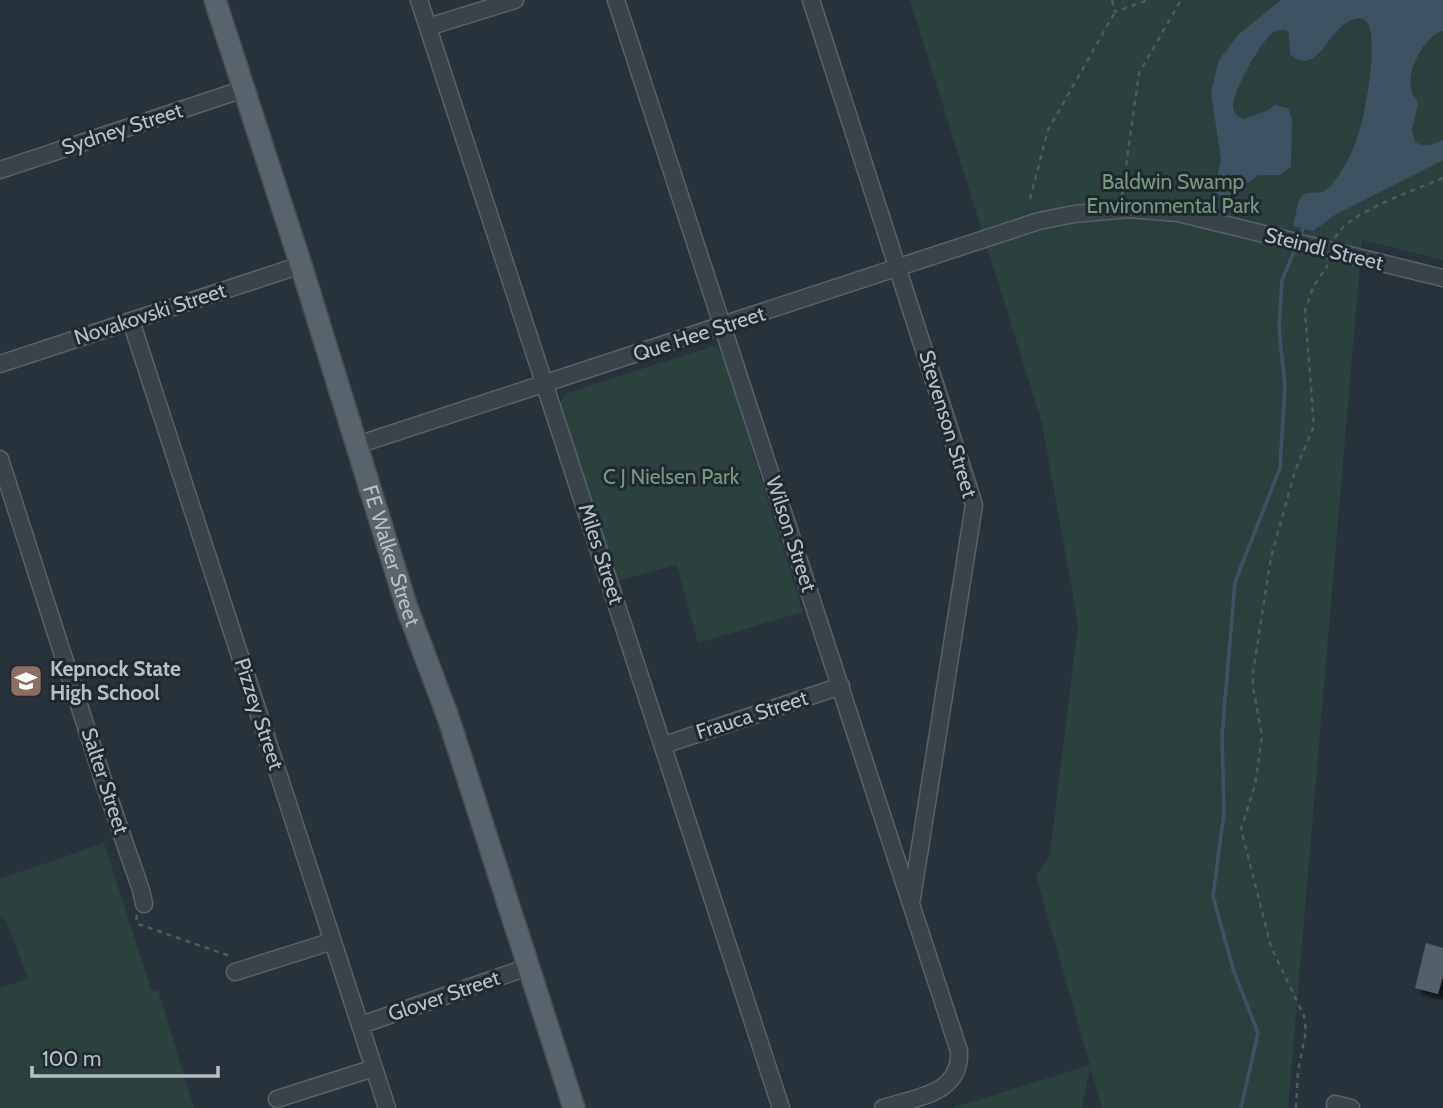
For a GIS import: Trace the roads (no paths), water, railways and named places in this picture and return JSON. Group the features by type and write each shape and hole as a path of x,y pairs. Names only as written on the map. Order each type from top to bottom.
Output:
{"main road":[{"name":"FE Walker Street","path":"215,0 301,265 407,608 448,717 574,1108"}],"street":[{"name":"Miles Street","path":"419,0 781,1108"},
{"path":"428,27 515,0"},
{"name":"Wilson Street","path":"616,0 960,1051 954,1079 942,1089 883,1108"},
{"name":"Stevenson Street","path":"811,0 974,505 911,902"},
{"name":"Sydney Street","path":"0,170 244,89"},
{"name":"Steindl Street","path":"1039,221 1074,214 1129,209 1178,214 1443,278"},
{"name":"Que Hee Street","path":"357,445 1039,221"},
{"name":"Novakovski Street","path":"0,364 301,265"},
{"name":"Pizzey Street","path":"131,321 387,1108"},
{"name":"Salter Street","path":"0,459 144,904"},
{"name":"Frauca Street","path":"664,745 841,686"},
{"path":"235,972 333,941"},
{"name":"Glover Street","path":"361,1025 528,967"},
{"path":"277,1099 374,1068"},
{"path":"1335,1104 1351,1108"}],"water":[{"path":"1281,0 1443,0 1443,31 1429,40 1417,56 1411,85 1412,94 1418,103 1412,130 1415,142 1429,145 1443,140 1443,160 1335,215 1313,231 1293,226 1298,202 1304,194 1323,192 1333,184 1352,151 1362,119 1368,91 1372,45 1368,24 1363,19 1357,18 1345,23 1316,56 1308,60 1300,60 1290,54 1289,33 1286,30 1275,31 1269,36 1242,79 1233,108 1237,115 1244,119 1275,105 1288,108 1292,119 1291,167 1279,175 1258,175 1230,197 1217,195 1214,190 1221,159 1211,93 1219,60 1238,35"}],"waterway":[{"path":"1300,237 1303,229"},
{"path":"1241,1108 1258,1033 1233,969 1213,896 1224,812 1222,736 1235,582 1280,468 1285,386 1279,328 1282,280 1296,247"}],"place":[{"name":"Kepnock State High School","path":"26,681"}],"park label":[{"name":"Baldwin Swamp Environmental Park","path":"1173,194"},
{"name":"C J Nielsen Park","path":"671,477"}]}
